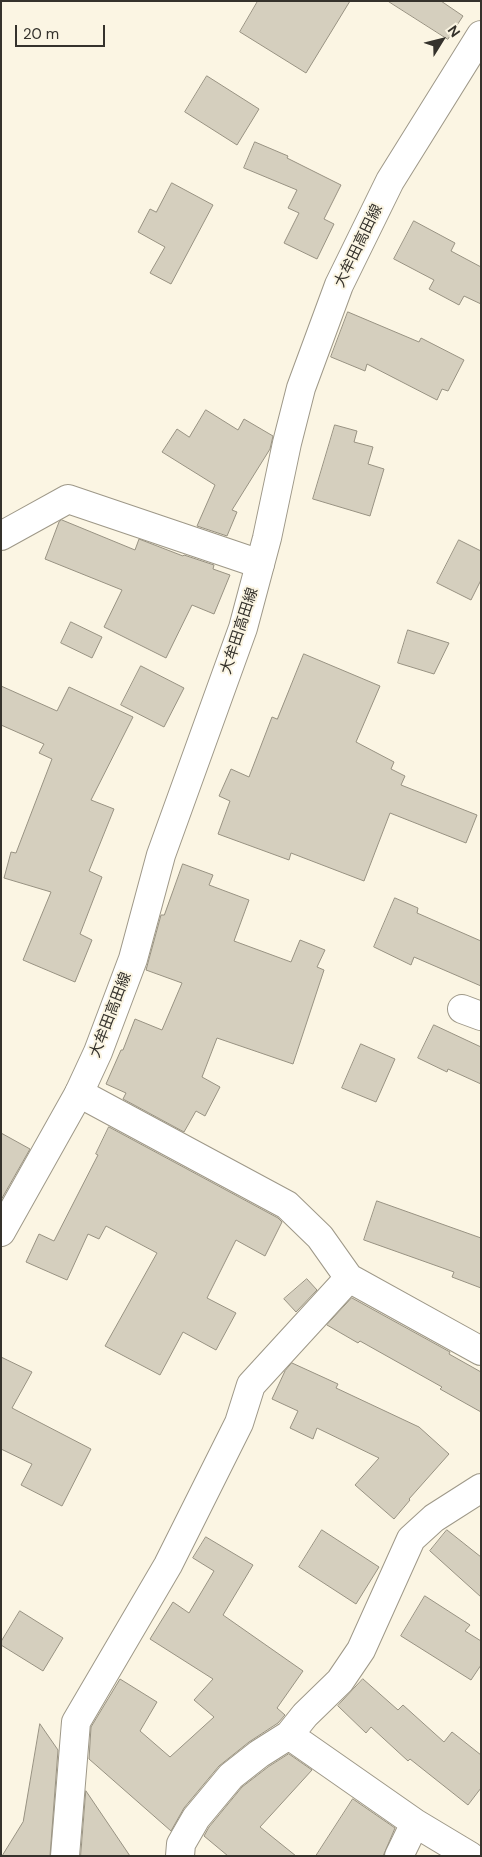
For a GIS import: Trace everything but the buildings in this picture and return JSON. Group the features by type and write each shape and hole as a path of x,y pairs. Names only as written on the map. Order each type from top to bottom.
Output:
{"street":[{"name":"大牟田高田線","path":"1,1232 79,1093 98,1052 133,960 161,855 243,628 301,388 339,285 390,181 481,35"},
{"path":"1,536 68,499 260,564"},
{"path":"79,1093 288,1205 320,1237 349,1278 481,1351"},
{"path":"64,1856 76,1722 168,1565 239,1423 251,1385 349,1278"},
{"path":"180,1856 181,1844 196,1818 231,1776 259,1754 289,1736 305,1714 340,1681 361,1650 411,1539 434,1518 481,1488"},
{"path":"289,1736 414,1823 470,1856"},
{"path":"399,1856 414,1823"}]}
